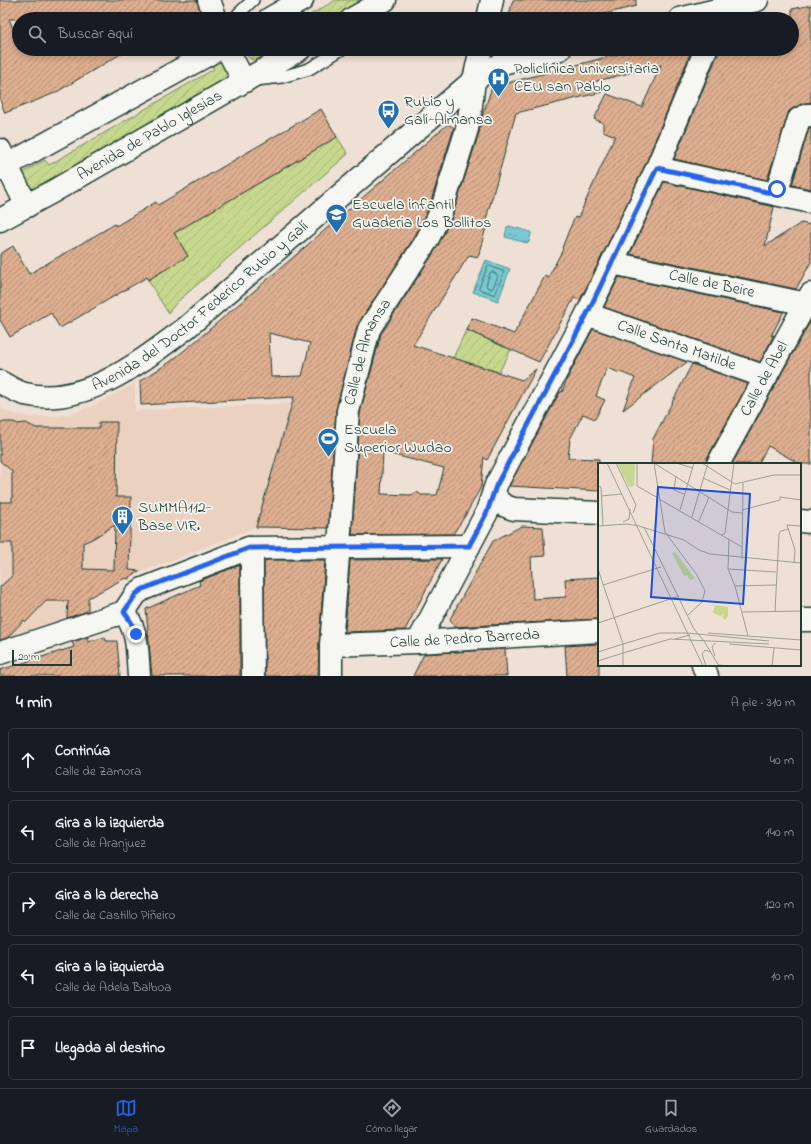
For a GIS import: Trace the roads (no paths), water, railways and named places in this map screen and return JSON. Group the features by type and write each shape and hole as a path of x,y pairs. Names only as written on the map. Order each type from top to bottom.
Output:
{"street":[{"path":"209,0 213,12"},
{"path":"281,12 302,0"},
{"path":"364,12 385,0"},
{"path":"489,12 492,0"},
{"path":"711,12 757,0"},
{"path":"27,206 2,162 205,56"},
{"path":"231,56 244,81"},
{"name":"Avenida de Pablo Iglesias","path":"0,220 52,192 288,56"},
{"name":"Calle de Almansa","path":"331,676 348,411 369,329 426,242 441,212 467,129 474,80 479,56"},
{"name":"Avenida del Doctor Federico Rubio y Galí","path":"0,382 24,394 41,396 72,394 103,382 139,361 186,328 474,80 489,70 506,62 531,56"},
{"path":"418,642 487,512 494,491 587,314 612,263 657,168 703,56"},
{"path":"776,194 799,119 807,115 811,115"},
{"path":"657,168 811,202"},
{"name":"Calle de Beire","path":"612,263 809,301"},
{"name":"Calle de Abel","path":"719,463 809,301"},
{"name":"Calle Santa Matilde","path":"587,314 766,377"},
{"path":"494,491 497,500 504,506 514,509 598,513"},
{"path":"801,521 811,522"},
{"path":"0,652 124,612 136,594 143,589 249,548 469,546"},
{"path":"249,548 252,556 253,676"},
{"path":"124,612 131,622 136,634 139,676"},
{"name":"Calle de Pedro Barreda","path":"332,645 418,642 598,631"},
{"path":"704,666 707,676"}],"lane":[{"path":"240,12 253,0"},
{"path":"244,81 282,77 309,69 330,56"}],"water":[{"path":"509,226 531,232 529,242 527,243 505,237 507,227"},
{"path":"486,260 510,269 498,301 473,292"}],"place":[{"name":"Policlínica universitaria CEU san Pablo","path":"499,98"},
{"name":"Rubio y Galí-Almansa","path":"388,130"},
{"name":"Escuela infantil Guaderia Los Bollitos","path":"337,234"},
{"name":"Escuela Superior Wudao","path":"329,458"},
{"name":"SUMMA112- Base VIR.","path":"122,536"}]}
